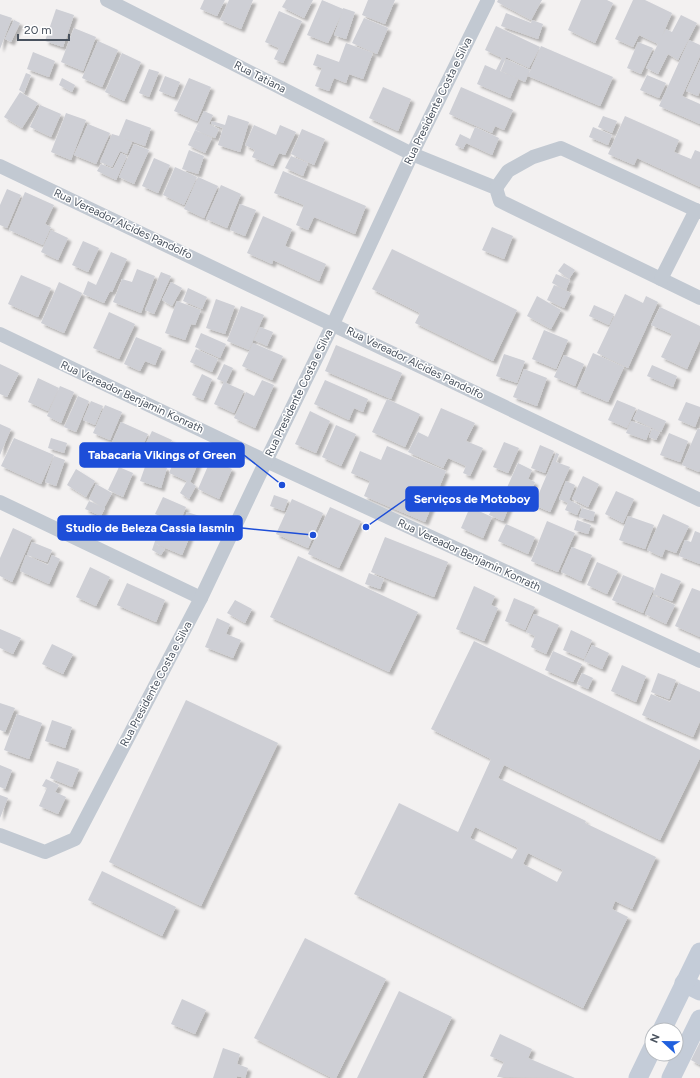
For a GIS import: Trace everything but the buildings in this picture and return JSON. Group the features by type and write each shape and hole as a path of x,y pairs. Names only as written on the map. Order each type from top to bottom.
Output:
{"main road":[{"path":"666,1022 675,1002 692,987 700,952"},
{"path":"675,1002 700,1014"},
{"path":"671,1078 700,1019"},
{"path":"638,1078 646,1062"}],"street":[{"name":"Rua Tatiana","path":"107,0 412,154 496,188"},
{"name":"Rua Presidente Costa e Silva","path":"0,835 45,852 75,839 201,598 266,460 333,324 412,154 488,0"},
{"path":"661,279 698,211 561,148 533,157 508,171 496,188 500,201 700,298"},
{"name":"Rua Vereador Alcides Pandolfo","path":"0,166 700,500"},
{"name":"Rua Vereador Benjamin Konrath","path":"0,334 266,460 700,661"},
{"path":"0,502 201,598"}],"place":[{"name":"Tabacaria Vikings of Green","path":"282,485"},
{"name":"Serviços de Motoboy","path":"366,527"},
{"name":"Studio de Beleza Cassia Iasmin","path":"313,535"}]}
